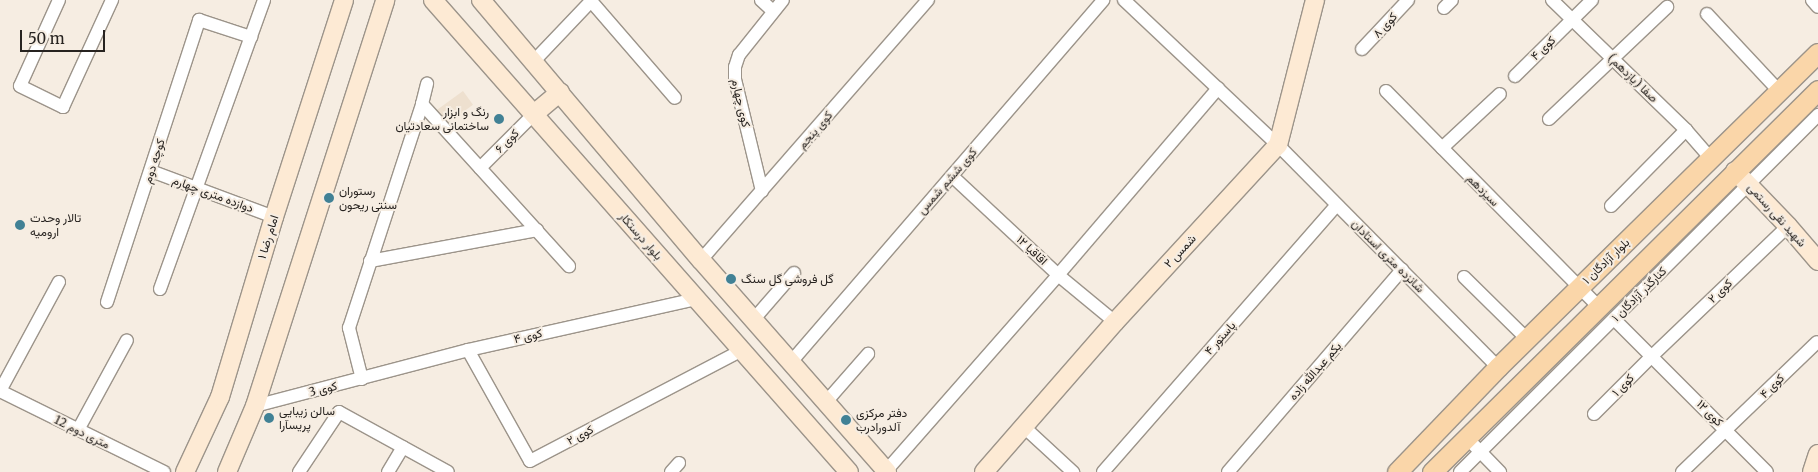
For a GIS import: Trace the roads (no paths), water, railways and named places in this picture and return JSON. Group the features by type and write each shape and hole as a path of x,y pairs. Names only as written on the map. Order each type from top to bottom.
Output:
{"main road":[{"name":"امام رضا ۱","path":"185,472 220,397 274,217 344,0"},
{"path":"227,472 255,406 385,0"},
{"name":"بلوار درستکار","path":"433,0 849,472"},
{"path":"481,0 701,260 887,471"},
{"name":"شمس ۲","path":"984,472 1114,322 1278,145 1315,0"},
{"name":"بلوار آزادگان ۱","path":"1397,472 1498,367 1818,53"},
{"path":"1432,472 1466,437 1607,314 1742,177 1818,90"},
{"path":"534,114 560,92"},
{"name":"شهید نقی رستمی","path":"1742,177 1818,261"},
{"path":"1812,472 1818,454"}],"street":[{"path":"59,0 20,86 63,107 112,0"},
{"path":"160,289 264,0"},
{"path":"761,0 774,10"},
{"name":"کوی چهارم","path":"762,191 735,79 735,67 738,55 783,0"},
{"name":"کوی پنجم","path":"701,260 928,0"},
{"name":"کوی ششم شمس","path":"791,362 1104,0"},
{"name":"شانزده متری استادان","path":"1124,0 1278,145 1498,367"},
{"name":"کوی ۸","path":"1362,49 1408,0"},
{"name":"صفا (یازدهم)","path":"1552,0 1686,130 1711,159"},
{"name":"کوی ۴","path":"1514,76 1592,0"},
{"path":"1812,0 1818,7"},
{"path":"534,61 592,1 675,98"},
{"path":"1550,119 1667,7"},
{"path":"1707,14 1779,91"},
{"name":"کوچه دوم","path":"107,302 199,20 251,37"},
{"path":"362,380 349,328 422,104 426,84"},
{"path":"887,471 1218,88"},
{"name":"سیزدهم","path":"1386,92 1607,314"},
{"path":"1442,148 1500,94"},
{"path":"422,104 569,266"},
{"name":"کوی ۶","path":"480,168 534,114"},
{"path":"1742,177 1818,115"},
{"path":"1611,206 1686,130"},
{"name":"دوازده متری چهارم","path":"151,171 274,217"},
{"name":"اقاقیا ۱۲","path":"952,176 1058,275 1114,322"},
{"name":"پاستور ۴","path":"1103,472 1337,205"},
{"name":"کوی ۲","path":"1652,356 1788,226"},
{"path":"370,261 537,230"},
{"name":"یکم عبدالله زاده","path":"1228,472 1402,270"},
{"path":"754,319 794,273"},
{"path":"1464,277 1527,339"},
{"path":"0,391 59,282"},
{"name":"کوی ۴","path":"362,380 468,350 696,299"},
{"name":"کوی ۱۲","path":"1607,314 1728,430 1767,472"},
{"name":"کنارگذر آزادگان ۱","path":"1460,472 1607,314"},
{"path":"78,430 127,340"},
{"name":"کوی ۴","path":"1682,472 1728,430 1817,342"},
{"name":"کوی ۲","path":"468,350 530,461 742,350"},
{"path":"826,402 868,354"},
{"name":"کوی ۱","path":"1594,414 1652,356"},
{"name":"کوی 3","path":"255,406 362,380"},
{"name":"12 متری دوم","path":"0,391 164,472"},
{"path":"299,472 339,412 448,472"},
{"path":"1024,427 1073,472"},
{"path":"1466,437 1500,472"},
{"path":"388,472 403,447"}],"place":[{"name":"رنگ و ابزار ساختمانی سعادتیان","path":"499,119"},
{"name":"رستوران سنتی ریحون","path":"329,198"},
{"name":"تالار وحدت ارومیه","path":"20,225"},
{"name":"گل فروشی گل سنگ","path":"731,279"},
{"name":"سالن زیبایی پریسآرا","path":"269,418"},
{"name":"دفتر مرکزی آلدورادرب","path":"846,420"}]}
